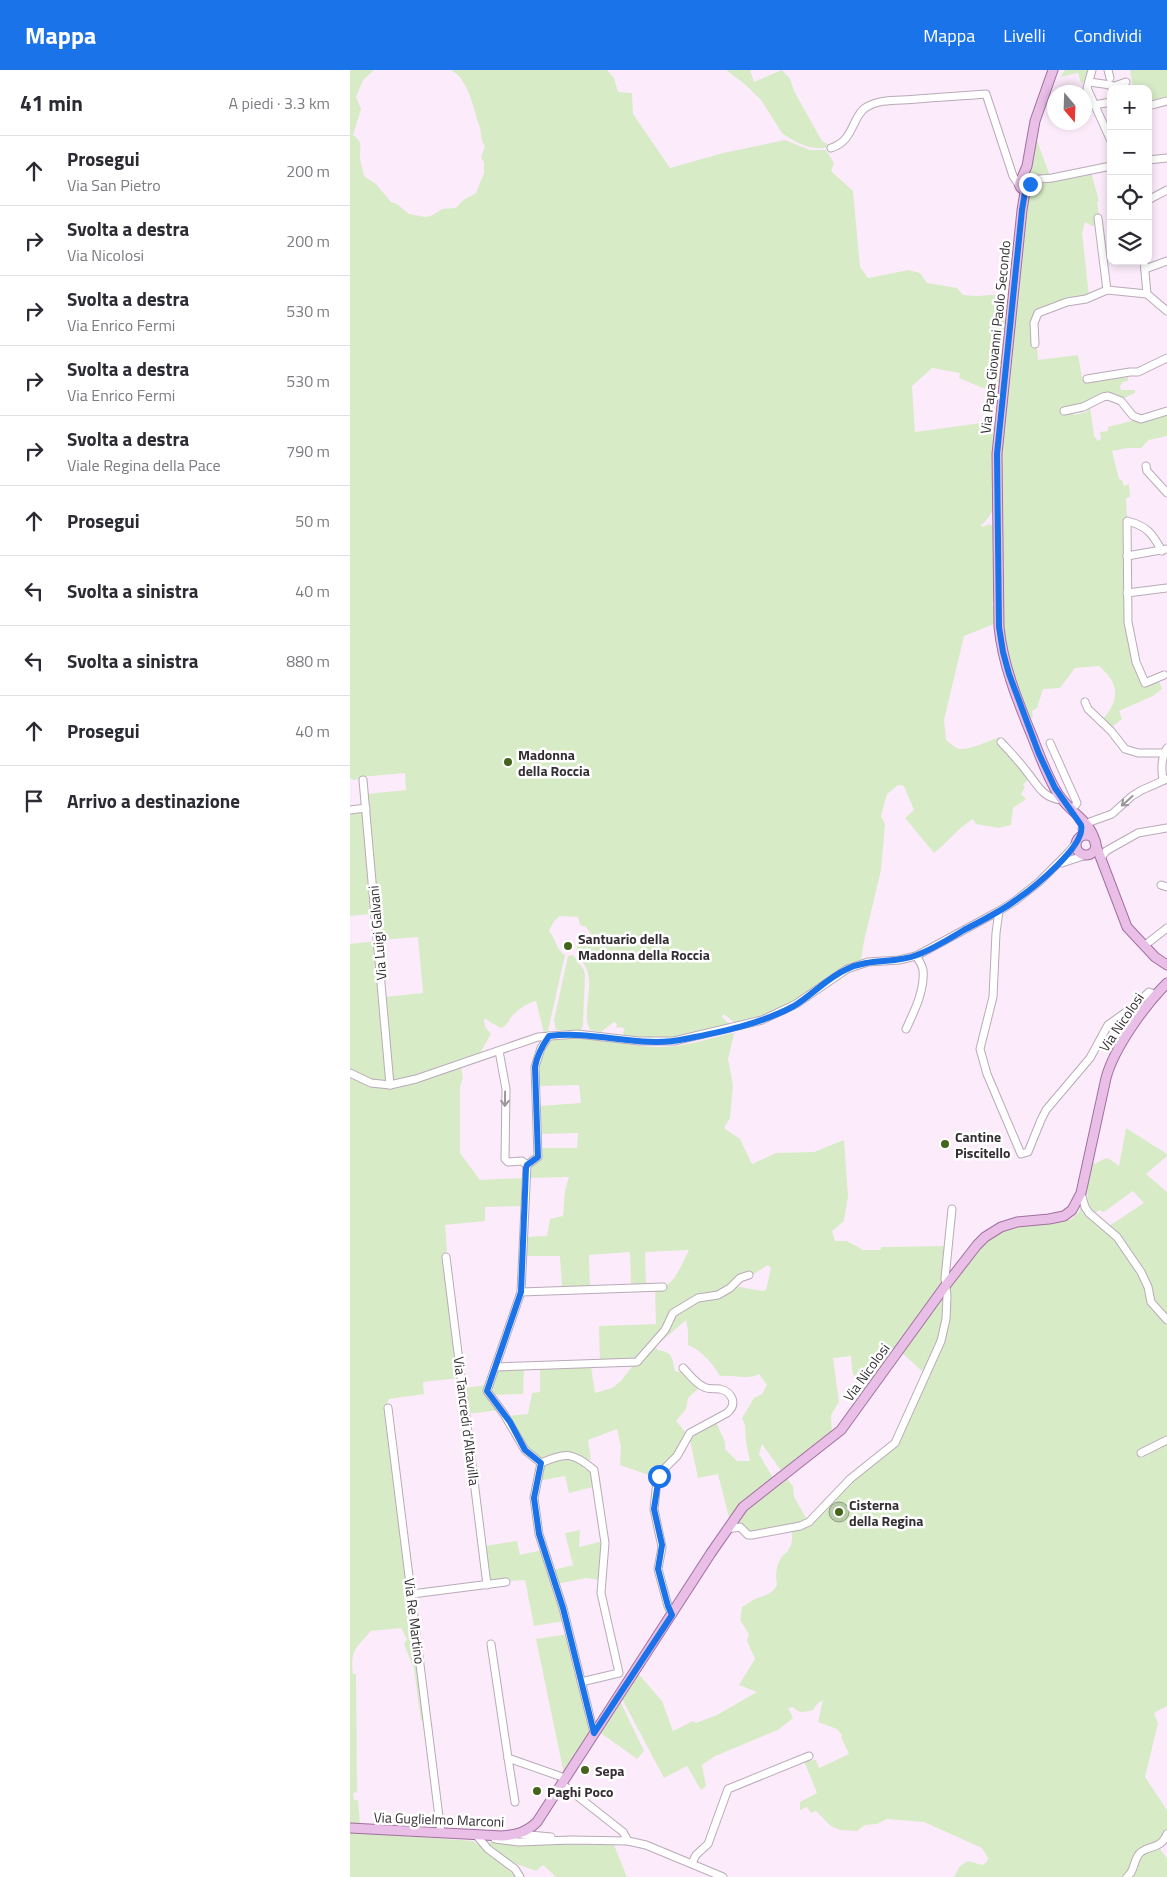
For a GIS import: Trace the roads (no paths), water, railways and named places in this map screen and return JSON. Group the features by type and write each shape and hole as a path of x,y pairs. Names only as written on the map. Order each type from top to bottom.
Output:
{"main road":[{"name":"Via Papa Giovanni Paolo Secondo","path":"1054,70 1035,121 1024,183 1025,192 997,454 999,627 1005,663 1023,713 1052,784 1072,811 1081,833"},
{"path":"1081,833 1093,838 1096,843 1094,850 1087,854"},
{"path":"1081,833 1093,833 1124,923 1130,932 1155,957 1166,974"},
{"path":"1081,833 1079,852 1096,856 1102,862"},
{"name":"Via Nicolosi","path":"563,1781 743,1507 841,1430 977,1244 992,1232 1016,1222 1064,1216 1072,1210 1081,1192 1108,1068 1121,1044 1157,994 1166,974"},
{"name":"Via Guglielmo Marconi","path":"350,1828 477,1836 518,1834 532,1827 537,1822 563,1781"}],"street":[{"path":"1092,70 1088,88 1107,133"},
{"path":"1108,70 1110,78"},
{"path":"1088,82 1111,85"},
{"path":"1119,85 1126,82"},
{"path":"831,148 836,147 848,136 859,114 867,107 893,99 912,100 986,94 1015,179 1024,183 1107,167"},
{"path":"1152,105 1167,101"},
{"path":"1094,105 1107,103"},
{"path":"1152,160 1167,158"},
{"path":"1152,198 1167,190"},
{"path":"1098,218 1107,290"},
{"path":"1152,264 1167,262"},
{"path":"1145,265 1147,294"},
{"path":"1035,344 1034,323 1038,313 1067,302 1086,299 1107,290 1147,294 1167,311"},
{"path":"1087,378 1138,372 1167,358"},
{"path":"1064,411 1083,408 1108,396 1120,401 1133,416 1142,418 1167,410"},
{"path":"1146,466 1147,471 1167,493"},
{"path":"1128,556 1164,550 1147,528 1127,520 1128,622 1133,650 1145,683 1164,675"},
{"path":"1128,593 1167,588"},
{"path":"350,1074 371,1083 390,1085 416,1079 531,1040 549,1036 585,1034 653,1042 686,1039 736,1027 777,1014 796,1004 839,973 854,966 868,962 899,960 916,956 999,911 1021,896 1055,867 1081,833 1112,814 1137,793 1165,780 1161,769 1166,751 1138,753 1125,749 1112,731 1088,709 1085,702"},
{"path":"1001,742 1029,774 1038,789 1062,800"},
{"path":"1050,743 1077,804 1072,811"},
{"name":"Via Luigi Galvani","path":"364,780 390,1085"},
{"path":"350,810 366,808"},
{"path":"1102,862 1103,854 1113,846 1138,833 1167,828"},
{"path":"1096,843 1106,848 1113,846"},
{"path":"1055,867 1070,859 1087,854"},
{"path":"999,911 993,997 980,1050 987,1074 1021,1154 1028,1152 1046,1110 1090,1058 1105,1029 1133,1007 1146,993 1157,994"},
{"path":"1144,946 1167,928"},
{"path":"906,1029 920,995 922,981 922,965 916,956"},
{"path":"527,1165 538,1157 535,1067 541,1048 549,1036"},
{"path":"499,1051 506,1089 505,1159 508,1162 525,1162 527,1165"},
{"path":"527,1165 521,1292 487,1388 488,1394 504,1414 525,1450 541,1463"},
{"path":"1081,1192 1085,1207 1117,1236 1141,1272 1148,1287 1151,1302 1167,1320"},
{"path":"727,1529 740,1527 748,1535 752,1535 805,1524 821,1511 850,1479 894,1443 941,1341 946,1319 946,1285 952,1210"},
{"name":"Via Tancredi d'Altavilla","path":"446,1257 487,1585"},
{"path":"495,1367 637,1362 662,1335 673,1313 698,1298 718,1295 730,1288 740,1278 748,1275"},
{"path":"521,1292 663,1287"},
{"path":"672,1615 658,1569 662,1547 654,1509 657,1481 664,1469 678,1456 690,1433 727,1413 734,1406 733,1400 724,1391 705,1388 683,1368"},
{"name":"Via Re Martino","path":"388,1408 441,1833"},
{"path":"1141,1453 1167,1440"},
{"path":"541,1463 561,1455 570,1455 579,1458 594,1470 605,1543 601,1593 618,1673 582,1682"},
{"path":"541,1463 534,1498 539,1534 563,1608 594,1733"},
{"path":"412,1594 506,1582"},
{"path":"491,1644 515,1802"},
{"path":"692,1864 696,1855 708,1844 728,1789 809,1756"},
{"path":"508,1758 563,1781 623,1832 628,1841"},
{"path":"518,1834 571,1840"},
{"path":"1127,1877 1133,1870 1139,1853 1160,1845 1164,1842 1167,1834"},
{"path":"477,1836 519,1842 571,1840 628,1841 646,1845 723,1877"},
{"path":"477,1836 488,1849 515,1868 520,1877"}],"place":[{"name":"Madonna della Roccia","path":"508,762"},
{"name":"Santuario della Madonna della Roccia","path":"568,946"},
{"name":"Cantine Piscitello","path":"945,1144"},
{"name":"Cisterna della Regina","path":"839,1512"},
{"name":"Sepa","path":"585,1770"},
{"name":"Paghi Poco","path":"537,1791"}]}
